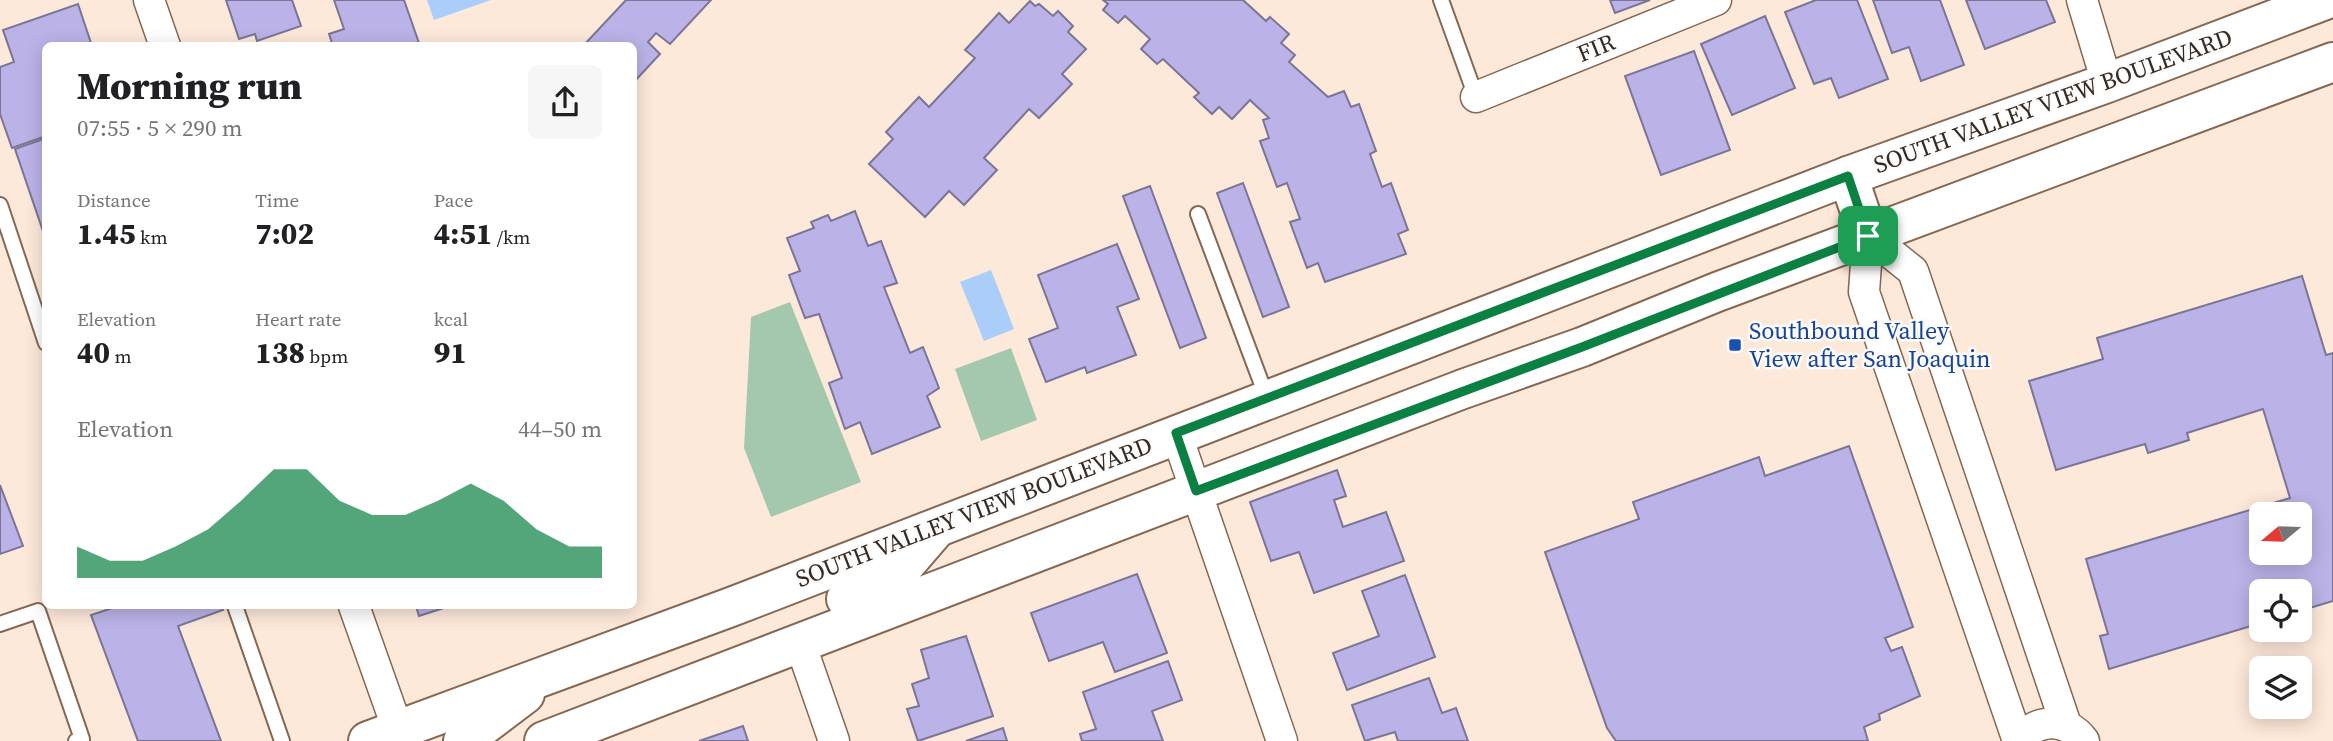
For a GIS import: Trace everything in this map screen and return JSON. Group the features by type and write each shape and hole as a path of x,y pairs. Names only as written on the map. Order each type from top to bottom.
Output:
{"main road":[{"name":"SOUTH VALLEY VIEW BOULEVARD","path":"387,737 1848,176 2107,83 2325,0"},
{"path":"544,741 1196,491 2333,62"},
{"path":"1848,176 1868,236"},
{"path":"800,643 808,622 818,612 891,581 938,526"},
{"path":"463,741 554,671"}],"street":[{"path":"149,0 164,42"},
{"name":"FIR","path":"1476,97 1716,0"},
{"path":"2082,0 2107,83"},
{"path":"1868,236 1913,271 2075,733"},
{"path":"1868,236 1864,292 2018,741 2025,733 2045,723 2075,733"},
{"path":"1176,433 1282,741"},
{"path":"355,609 387,737"},
{"path":"800,643 834,741"}],"lane":[{"path":"1441,0 1476,97"},
{"path":"0,205 42,331"},
{"path":"1198,214 1268,399"},
{"path":"236,609 282,741"},
{"path":"0,624 38,611 82,738 76,741"}],"green space":[{"path":"790,302 861,482 771,517 744,448 751,317"},
{"path":"1011,348 1037,420 981,441 955,369"}],"water":[{"path":"427,0 491,0 434,20"},
{"path":"991,270 1014,329 984,341 960,282"}],"building":[{"path":"226,0 292,0 301,26 257,41 255,34 239,39"},
{"path":"334,0 404,0 419,42 332,42 329,34 344,29"},
{"path":"626,0 711,0 670,44 656,33 648,42 660,54 637,79 637,42 587,42"},
{"path":"1103,0 1243,0 1266,21 1270,17 1289,34 1281,43 1295,55 1289,62 1328,97 1344,91 1351,107 1359,104 1376,151 1370,154 1382,187 1391,183 1408,230 1398,234 1406,254 1325,282 1318,263 1307,268 1290,222 1300,219 1287,183 1277,187 1260,141 1269,138 1263,120 1269,118 1250,100 1232,119 1219,107 1212,114 1194,97 1199,93 1163,59 1157,64 1141,49 1150,39 1125,16 1118,23 1103,10 1108,4"},
{"path":"1610,0 1650,0 1615,13"},
{"path":"1816,0 1857,0 1888,79 1839,98 1831,78 1814,84 1785,12"},
{"path":"1873,0 1940,0 1964,65 1921,81 1909,47 1892,53"},
{"path":"1966,0 2046,0 2055,22 1985,49"},
{"path":"1030,1 1035,6 1039,4 1053,16 1058,11 1073,26 1068,32 1086,49 1062,74 1072,84 1039,118 1029,109 984,158 997,170 964,205 949,191 925,217 869,164 893,139 886,132 919,97 929,107 975,58 965,50 999,13 1009,23"},
{"path":"78,4 91,42 42,42 42,137 12,148 0,114 0,67 14,62 3,30"},
{"path":"1765,16 1795,88 1732,115 1701,44"},
{"path":"1694,51 1730,150 1661,175 1625,76"},
{"path":"42,139 42,228 15,149"},
{"path":"1243,183 1289,307 1263,317 1217,193"},
{"path":"1150,186 1206,338 1180,348 1123,196"},
{"path":"855,211 868,246 881,241 897,283 884,287 910,353 923,347 939,388 927,396 940,427 872,454 860,422 845,429 829,383 842,378 819,314 805,318 789,275 800,271 787,238 814,228 811,222 828,215 831,221"},
{"path":"1117,244 1139,299 1117,307 1136,355 1087,373 1085,367 1046,382 1029,339 1058,328 1038,275"},
{"path":"2302,276 2326,355 2333,353 2333,601 2312,607 2312,579 2249,579 2249,627 2109,669 2100,636 2108,634 2086,559 2249,510 2249,565 2312,565 2312,502 2277,502 2290,498 2263,409 2187,433 2189,440 2148,453 2145,444 2056,470 2029,381 2103,359 2097,338"},
{"path":"1849,446 1913,627 1885,638 1891,651 1902,647 1920,696 1879,714 1880,720 1864,727 1868,741 1616,741 1607,728 1545,552 1639,519 1633,502 1759,457 1765,476"},
{"path":"1337,470 1346,496 1334,500 1343,527 1386,512 1404,561 1314,593 1299,552 1271,561 1250,502"},
{"path":"0,485 23,546 0,554"},
{"path":"1137,574 1167,653 1115,672 1103,642 1049,661 1031,613"},
{"path":"1405,575 1435,657 1347,690 1333,653 1379,636 1362,591"},
{"path":"109,609 222,609 178,626 221,741 138,741 91,615"},
{"path":"417,609 441,609 419,616"},
{"path":"966,636 993,716 918,741 907,709 919,706 912,684 929,678 921,650"},
{"path":"1168,661 1182,700 1152,711 1163,741 1082,741 1080,734 1096,729 1083,692"},
{"path":"1429,678 1442,713 1456,708 1468,741 1398,741 1395,732 1365,741 1352,705"},
{"path":"743,726 748,741 699,741"},
{"path":"1003,728 1007,741 966,741"}],"place":[{"name":"Southbound Valley View after San Joaquin","path":"1735,345"}],"route":[{"path":"1848,176 1868,236 1582,347 1463,389 1196,491 1176,433 1848,176"}]}
